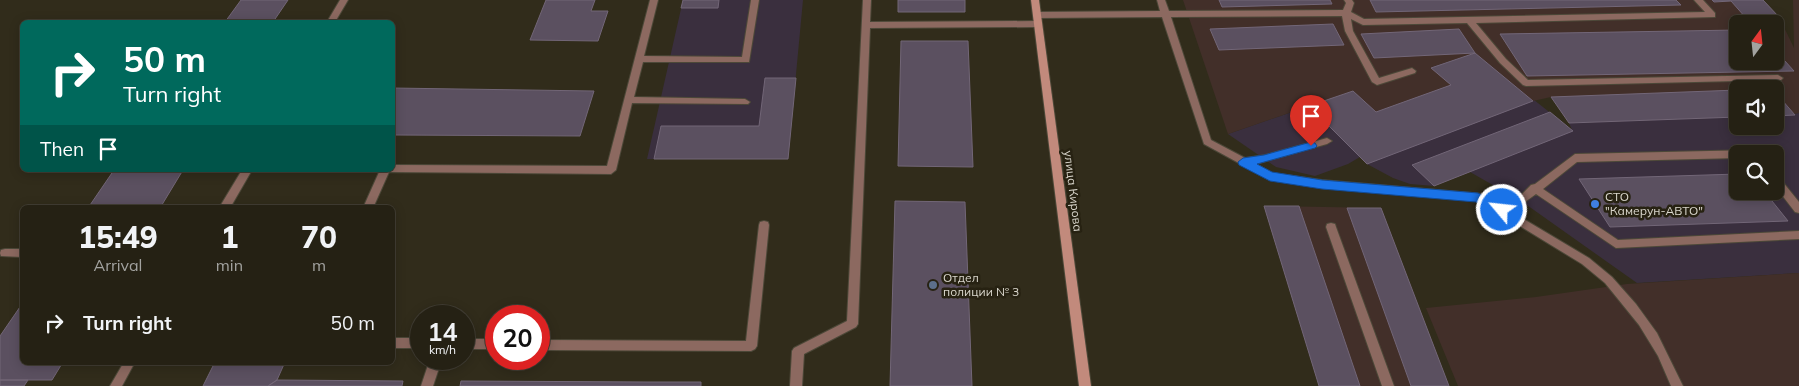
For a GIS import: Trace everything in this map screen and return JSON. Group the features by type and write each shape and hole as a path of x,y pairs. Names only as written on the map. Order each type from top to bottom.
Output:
{"main road":[{"name":"улица Кирова","path":"1035,0 1085,386"}],"street":[{"path":"332,20 344,0"},
{"path":"395,169 611,170 654,0"},
{"path":"639,59 746,60 755,0"},
{"path":"796,386 798,351 852,324 867,0"},
{"path":"1161,0 1207,142 1270,176 1322,184 1521,201 1575,158 1729,155"},
{"path":"1348,0 1350,3 1346,13 1349,31 1377,82 1412,71"},
{"path":"866,25 1165,15 1346,13 1363,22 1712,15 1698,0"},
{"path":"1469,20 1503,61 1526,83 1778,78"},
{"path":"629,100 745,102"},
{"path":"1243,162 1264,159 1327,141"},
{"path":"226,205 246,172"},
{"path":"369,205 383,172"},
{"path":"1535,188 1616,244 1799,235"},
{"path":"1784,191 1799,209"},
{"path":"1478,198 1515,217 1594,267 1647,326 1667,361 1677,386"},
{"path":"550,345 751,346 764,225"},
{"path":"1330,227 1388,386"},
{"path":"5,253 20,253"},
{"path":"395,343 410,343"},
{"path":"116,386 128,365"},
{"path":"427,386 432,370"}],"shaded area":[{"path":"683,0 803,0 788,159 647,159"},
{"path":"1183,0 1763,0 1777,15 1729,15 1729,70 1784,70 1784,27 1794,48 1793,0 1799,0 1799,113 1784,115 1784,80 1729,80 1729,117 1569,123 1551,97 1533,101 1475,53 1432,67 1451,85 1376,112 1353,91 1228,134"},
{"path":"1475,53 1572,130 1569,123 1729,117 1729,135 1784,135 1784,115 1799,113 1799,273 1637,283 1521,201 1470,172 1434,186 1410,184 1393,178 1367,164 1360,157 1348,164 1315,176 1276,167 1228,134 1353,91"},
{"path":"1264,206 1381,208 1449,386 1319,386"},
{"path":"1799,273 1799,386 1458,386 1426,308 1536,297 1627,284"}],"building":[{"path":"241,0 288,0 274,20 226,20"},
{"path":"546,0 595,0 591,11 608,11 598,41 530,40"},
{"path":"683,0 719,0 718,8 681,8"},
{"path":"898,0 965,0 965,12 898,12"},
{"path":"1219,0 1330,0 1332,4 1222,7"},
{"path":"1370,0 1676,0 1681,5 1376,12"},
{"path":"1712,0 1763,0 1777,15 1743,15 1731,1 1714,2"},
{"path":"1333,24 1344,45 1219,50 1210,29"},
{"path":"1459,29 1475,53 1374,58 1361,34"},
{"path":"1729,30 1729,70 1784,70 1784,60 1794,71 1527,76 1500,34"},
{"path":"901,41 968,41 973,167 898,166"},
{"path":"1475,53 1533,101 1367,164 1309,106 1353,91 1376,112 1451,85 1431,68"},
{"path":"765,78 796,78 788,159 654,159 661,126 759,126"},
{"path":"395,88 594,91 580,136 395,135"},
{"path":"1729,90 1729,117 1569,123 1551,97"},
{"path":"1784,102 1795,115 1784,116"},
{"path":"1550,112 1573,131 1434,186 1412,165"},
{"path":"113,172 182,172 162,205 90,205"},
{"path":"1729,174 1729,200 1771,200 1788,221 1610,227 1579,179"},
{"path":"895,201 965,202 972,386 890,386"},
{"path":"1264,206 1299,206 1360,386 1319,386"},
{"path":"1347,208 1381,208 1449,386 1411,386"},
{"path":"20,307 20,365 61,365 52,380 0,380 0,336"},
{"path":"214,365 284,365 277,380 268,386 203,386"},
{"path":"0,380 28,380 24,386 0,386"},
{"path":"277,380 403,381 402,386 268,386"},
{"path":"461,381 701,382 701,386 460,386"}],"place":[{"name":"СТО \"Камерун-АВТО\"","path":"1595,204"},
{"name":"Отдел полиции № 3","path":"933,285"}],"route":[{"path":"1311,146 1264,159 1243,162 1270,176 1322,184 1478,198 1502,210"}]}
